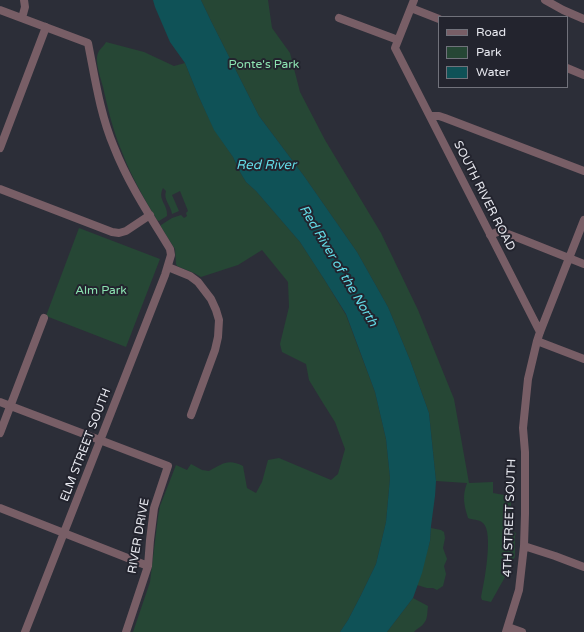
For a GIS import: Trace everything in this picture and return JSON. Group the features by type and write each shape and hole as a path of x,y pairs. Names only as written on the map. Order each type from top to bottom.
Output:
{"street":[{"path":"22,18 25,7 24,0"},
{"path":"545,0 584,19"},
{"path":"339,18 398,40 412,4 438,18"},
{"path":"0,10 46,27 0,148"},
{"name":"ELM STREET SOUTH","path":"25,632 171,256 170,249 126,176 113,146 104,118 88,43 46,27"},
{"name":"SOUTH RIVER ROAD","path":"398,40 395,48 540,332"},
{"path":"568,68 584,75"},
{"path":"430,116 439,116 584,171"},
{"path":"0,189 112,232 119,233 126,231 150,215"},
{"path":"584,220 537,341 584,359"},
{"path":"490,235 500,232 584,264"},
{"path":"168,267 190,276 198,282 211,299 219,320 218,337 215,350 191,415"},
{"path":"0,433 44,318"},
{"name":"4TH STREET SOUTH","path":"507,629 519,590 524,546 525,452 523,428 528,379 537,341"},
{"path":"0,402 100,441"},
{"name":"RIVER DRIVE","path":"100,441 168,466 154,508 148,566 126,632"},
{"path":"0,508 148,566"},
{"path":"524,546 584,567"},
{"path":"507,629 522,632"}],"green space":[{"name":"Ponte's Park","path":"201,0 268,0 272,28 290,53 300,92 325,140 381,233 418,310 454,399 469,483 493,482 493,493 510,496 512,513 507,529 516,533 515,557 491,602 482,600 481,597 488,547 486,528 483,523 478,520 468,518 464,500 464,492 467,483 436,481 429,413 410,360 388,307 357,252 304,176 259,116"},
{"path":"106,42 144,52 174,66 185,63 214,129 233,157 246,182 256,191 300,242 346,315 375,392 386,439 390,478 386,522 376,564 348,620 340,632 133,632 150,582 160,506 176,465 187,470 191,464 202,470 209,471 225,463 233,462 243,466 247,488 256,493 262,482 268,460 279,458 331,480 338,474 345,449 335,422 309,380 306,364 282,352 280,344 289,307 288,282 262,250 238,265 201,277 177,266 175,249 161,225 172,218 181,215 184,218 187,216 186,213 188,211 180,191 172,195 179,211 172,214 166,200 166,191 163,188 161,196 166,208 167,216 159,221 157,220 134,178 116,136 98,68 97,60 99,50"},
{"name":"Alm Park","path":"79,228 160,259 126,347 46,316"},
{"path":"431,528 444,532 445,538 443,548 447,559 444,566 446,574 443,586 437,590 417,585 430,541"},
{"path":"413,598 428,606 427,617 423,624 414,632 387,632"}],"water":[{"name":"Red River","path":"153,0 201,0 259,116 304,176 357,252 388,307 410,360 429,413 436,481 435,496 430,541 422,573 413,598 387,632 340,632 348,620 376,564 386,522 390,478 386,439 375,392 346,314 300,242 256,191 246,182 233,157 214,130 185,63 170,42"}],"water label":[{"name":"Red River of the North","path":"338,266"}]}
